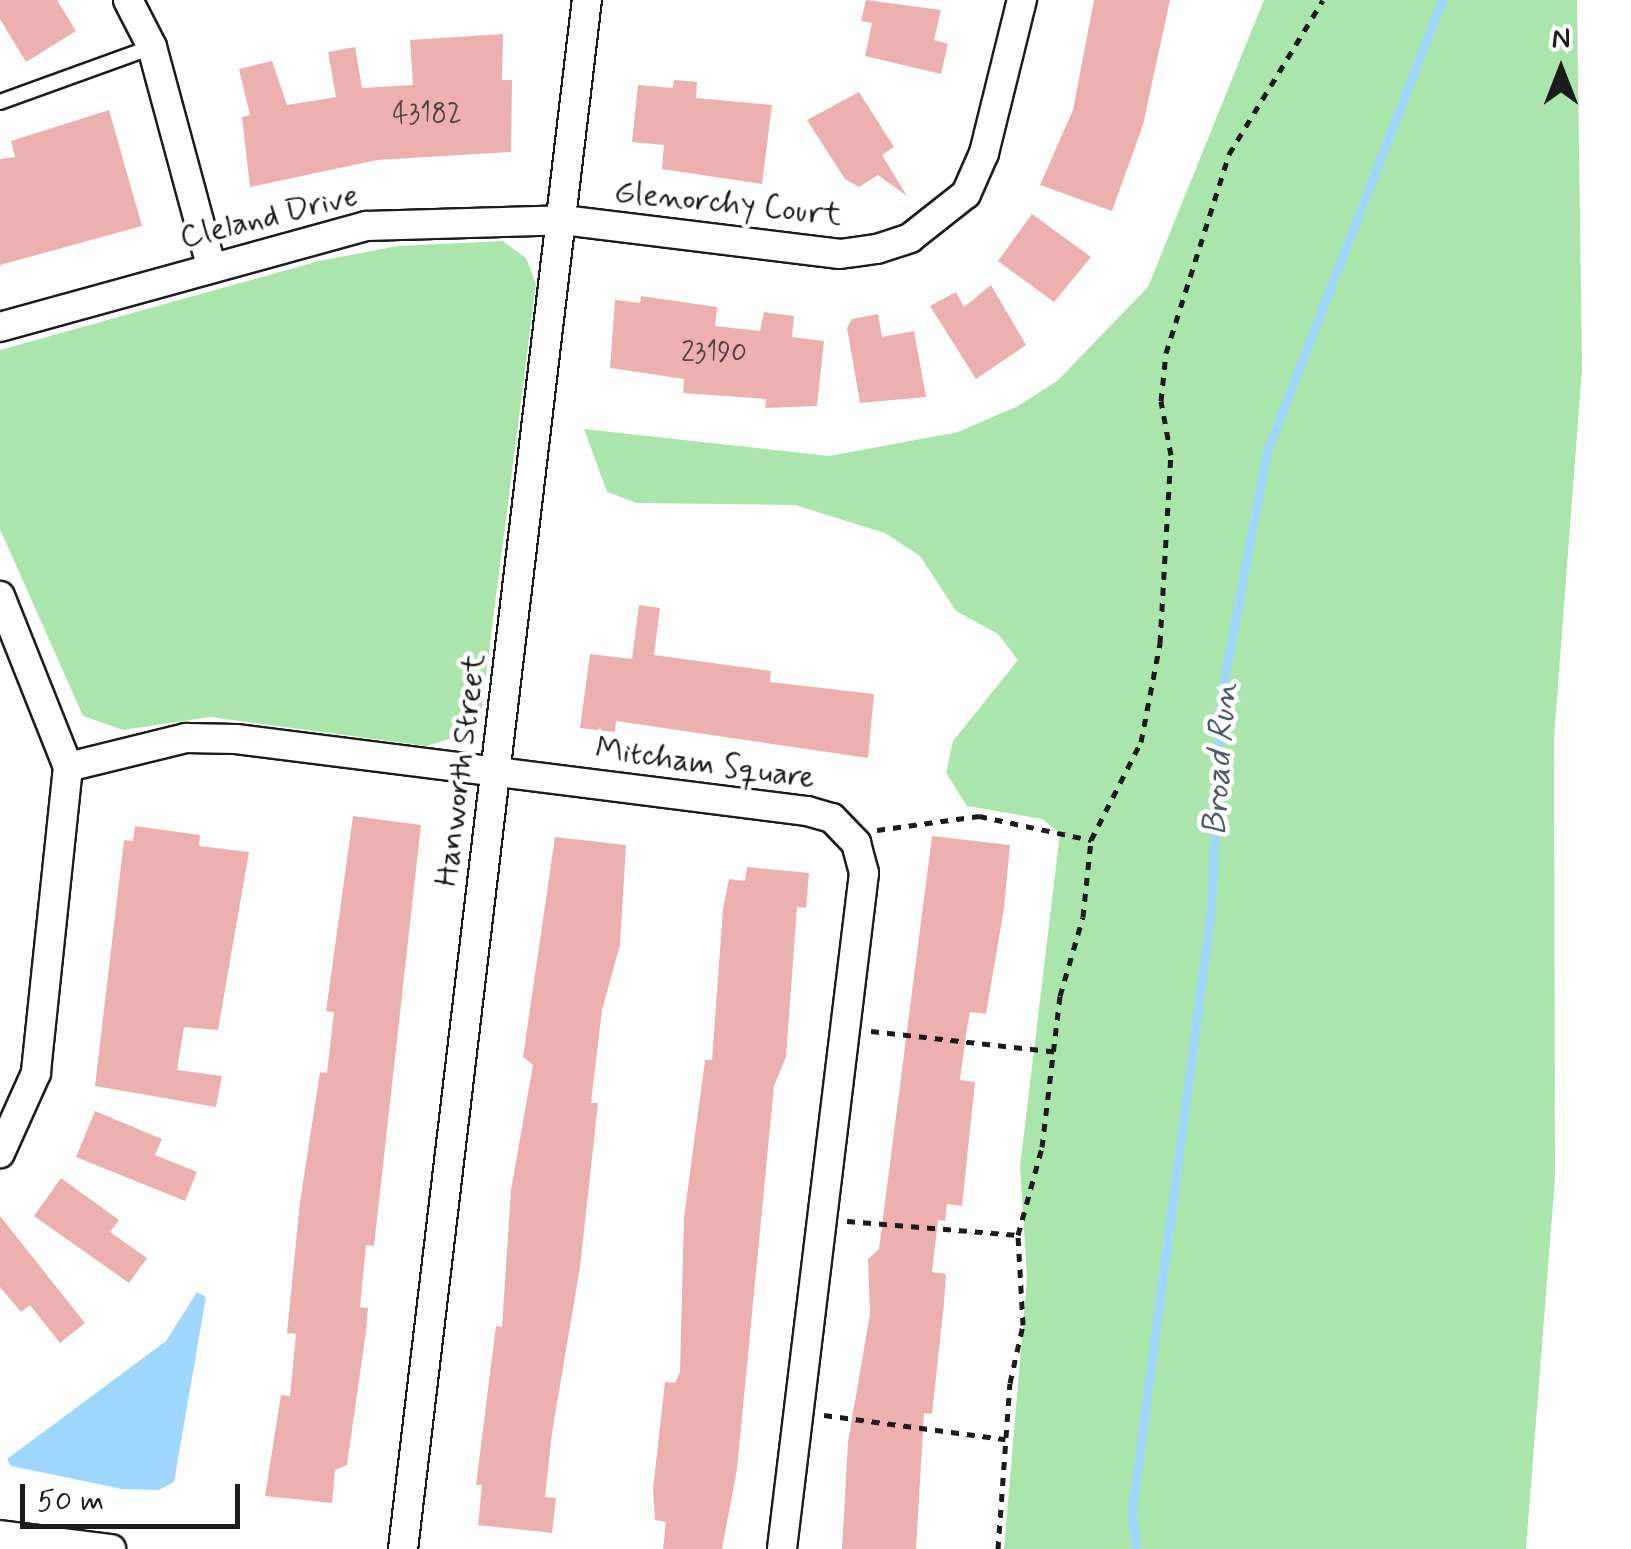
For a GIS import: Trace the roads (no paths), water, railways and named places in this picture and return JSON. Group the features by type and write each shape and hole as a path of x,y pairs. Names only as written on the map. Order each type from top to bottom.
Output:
{"street":[{"path":"128,0 152,47 211,266"},
{"name":"Hanworth Street","path":"403,1549 587,0"},
{"name":"Glenorchy Court","path":"563,220 840,254 910,238 966,194 984,153 1022,0"},
{"name":"Cleland Drive","path":"0,327 366,226 563,220"},
{"path":"0,596 68,767 36,1073 0,1154"},
{"name":"Mitcham Square","path":"68,767 186,738 496,771 807,811 832,818 856,843 864,873 782,1549"},
{"path":"0,1535 111,1549"}],"lane":[{"path":"0,102 152,47"}],"water":[{"path":"197,1292 206,1297 174,1482 159,1490 122,1489 11,1466 7,1459 166,1341"}],"waterway":[{"name":"Broad Run","path":"1136,1549 1132,1511 1211,909 1221,696 1267,451 1442,0"}]}
